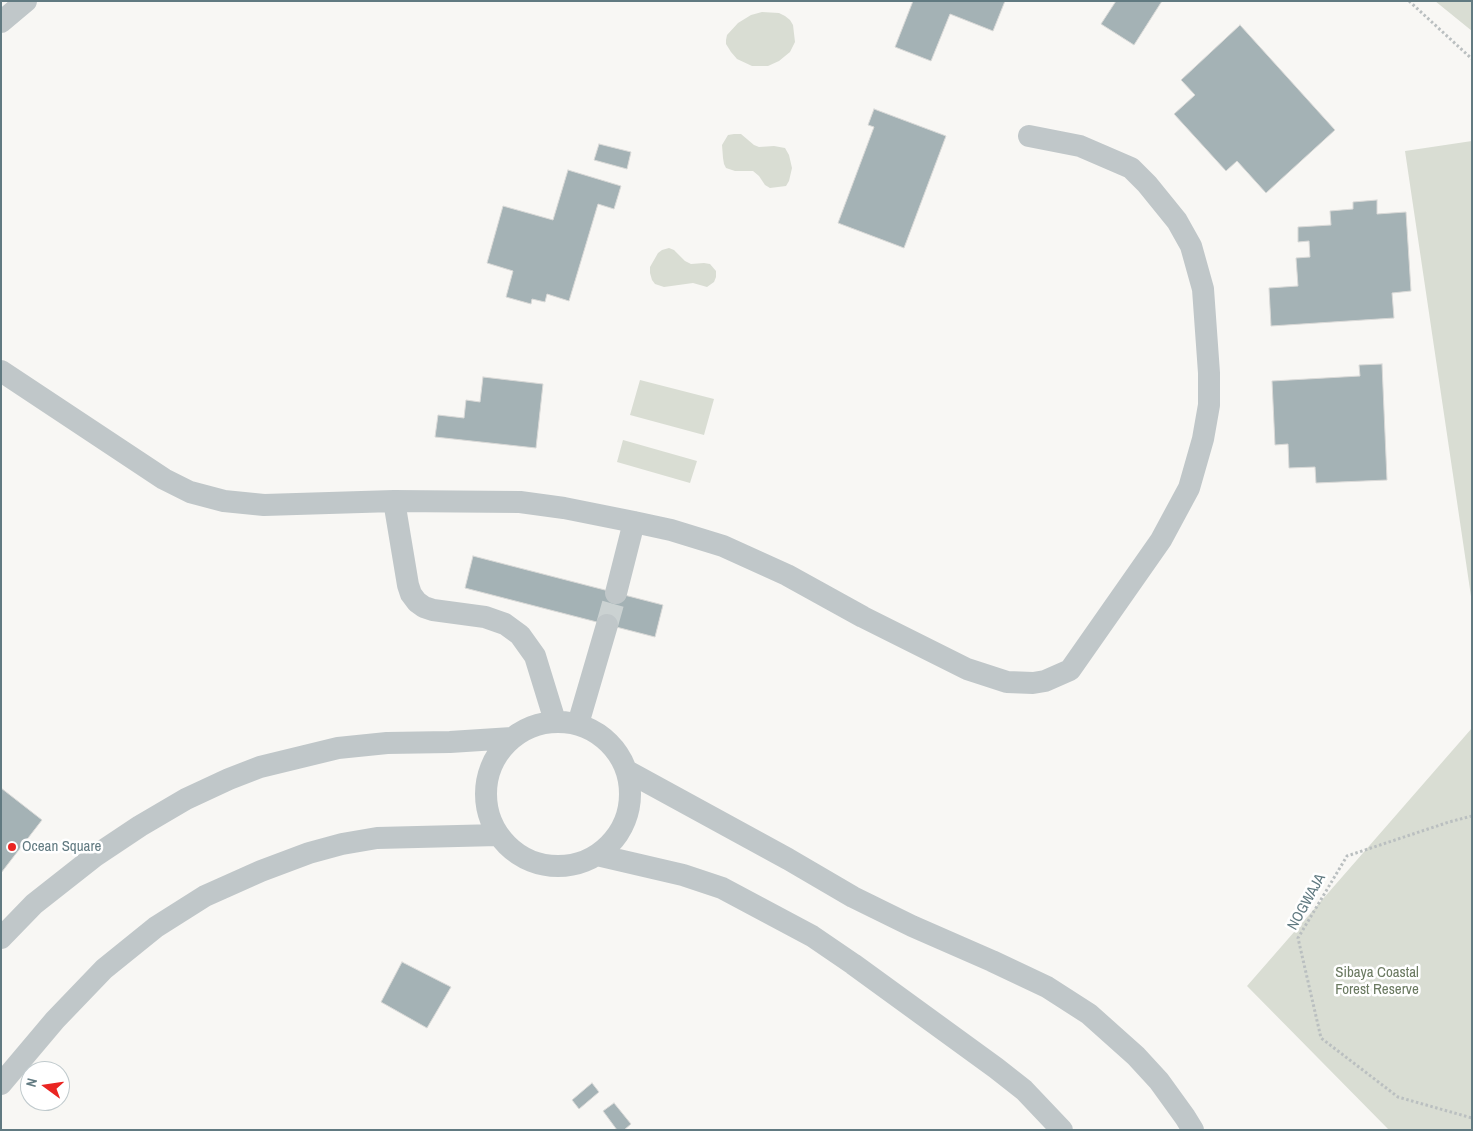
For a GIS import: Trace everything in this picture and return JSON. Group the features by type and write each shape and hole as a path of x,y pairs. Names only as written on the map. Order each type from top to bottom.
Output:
{"street":[{"path":"1,22 26,1"},
{"path":"1,371 164,479 190,492 224,501 264,505 394,501 520,502 564,508 671,530 722,546 787,575 863,617 968,669 1007,682 1045,681 1070,670 1161,540 1189,488 1203,439 1209,405 1207,336 1203,289 1191,246 1177,221 1147,184 1131,168 1080,146 1029,136"},
{"path":"394,501 411,594 424,607 433,610 485,617 505,624 520,635 535,656 555,721"},
{"path":"616,593 634,522"},
{"path":"578,724 607,625"},
{"path":"555,721 578,724 599,734 616,751 627,771 630,795 626,818 615,839 597,855 577,864 555,867 533,862 513,851 498,835 489,816 486,794 489,773 498,754 512,738 532,726 555,721"},
{"path":"1,938 34,904 95,856 140,826 186,799 228,779 260,767 338,748 386,743 450,742 512,738"},
{"path":"627,771 788,859 853,897 1047,987 1089,1014 1136,1056 1159,1082 1185,1116 1193,1130"},
{"path":"1,1084 55,1020 104,969 156,927 204,896 261,871 309,853 342,844 377,838 498,835"},
{"path":"597,855 683,875 722,888 812,936 996,1068 1024,1090 1062,1130"}],"path":[{"path":"1409,1 1472,59"},
{"name":"NOGWAJA","path":"1472,816 1448,822 1347,856 1298,938 1321,1038 1398,1097 1472,1118"}],"green space":[{"path":"1435,1 1472,1 1472,31"},
{"path":"762,12 779,13 790,20 793,25 795,42 790,52 779,61 768,66 752,66 737,59 726,44 726,40 727,35 738,23 751,15"},
{"path":"741,134 759,147 774,146 785,148 792,168 786,186 770,188 753,171 735,171 726,168 722,145 728,135"},
{"path":"1472,141 1472,603 1405,151"},
{"path":"669,248 691,264 710,264 716,271 714,282 707,287 693,283 664,287 655,284 652,280 650,267 658,253"},
{"path":"640,380 714,399 704,435 630,415"},
{"path":"623,440 697,461 690,483 617,462"},
{"name":"Sibaya Coastal Forest Reserve","path":"1472,728 1472,1130 1389,1130 1247,986"}],"building":[{"path":"913,1 1005,1 993,31 950,14 931,61 895,47"},
{"path":"1116,1 1162,1 1134,45 1101,24"},
{"path":"1240,25 1335,130 1266,193 1237,161 1226,171 1174,114 1195,95 1181,80"},
{"path":"874,109 946,136 904,248 838,223 874,127 868,125"},
{"path":"599,144 631,152 627,169 594,160"},
{"path":"568,170 621,186 614,209 598,204 569,301 547,294 545,302 532,299 531,304 506,297 513,271 487,263 503,206 553,220"},
{"path":"1377,200 1377,214 1406,212 1411,291 1392,293 1394,318 1271,326 1269,288 1298,286 1296,258 1310,257 1309,241 1298,242 1298,227 1331,225 1330,211 1353,209 1353,202"},
{"path":"1382,364 1387,480 1316,483 1315,467 1289,468 1288,444 1275,445 1272,381 1360,376 1359,365"},
{"path":"483,377 543,384 536,448 435,437 438,415 464,418 466,400 480,402"},
{"path":"473,556 663,605 655,637 465,588"},
{"name":"Ocean Square","path":"1,788 42,820 1,873"},
{"path":"402,962 451,987 427,1028 381,1002"},
{"path":"592,1083 599,1092 579,1109 572,1100"},
{"path":"614,1103 631,1124 624,1130 617,1130 603,1111"}],"tunnel":[{"path":"607,625 616,593"}],"place":[{"name":"Ocean Square","path":"12,847"}]}
